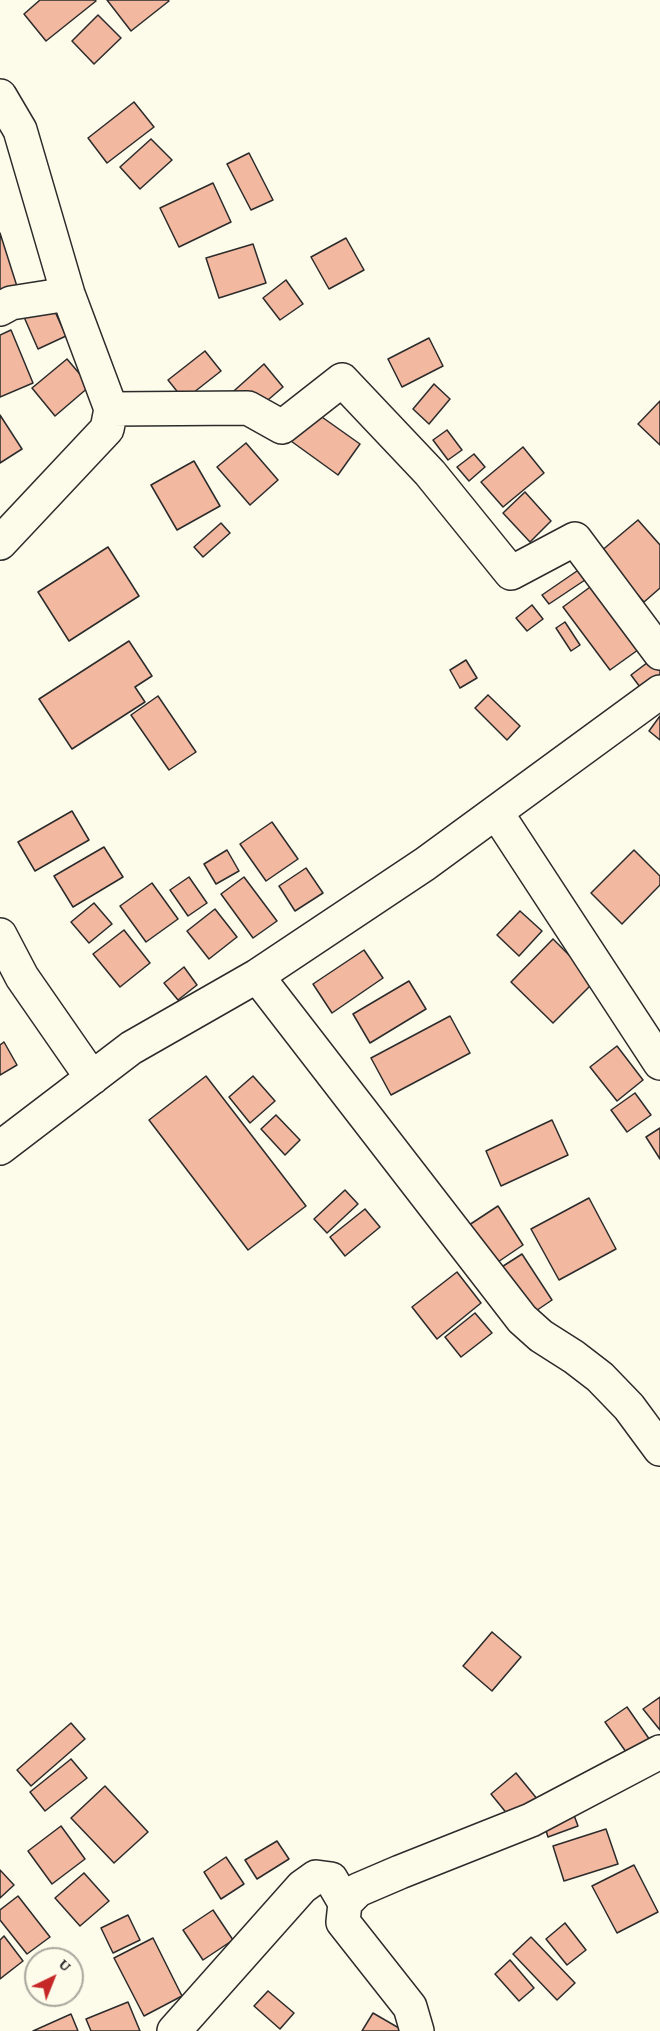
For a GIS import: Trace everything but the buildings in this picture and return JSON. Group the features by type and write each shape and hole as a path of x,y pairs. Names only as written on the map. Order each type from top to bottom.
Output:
{"street":[{"path":"0,96 20,130 68,294 111,409 107,429 0,543"},
{"path":"0,309 11,303 68,294"},
{"path":"111,409 248,408 282,427 342,380 430,473 511,573 575,539 660,653"},
{"path":"0,1148 131,1048 257,976 425,864 660,692"},
{"path":"496,812 660,1064"},
{"path":"0,935 22,977 92,1077"},
{"path":"257,976 522,1319 541,1336 600,1377 629,1407 660,1449"},
{"path":"345,1903 358,1890 531,1820 660,1752"},
{"path":"174,2031 302,1887 316,1877 331,1879 345,1903 343,1922 410,2007 417,2031"}]}
